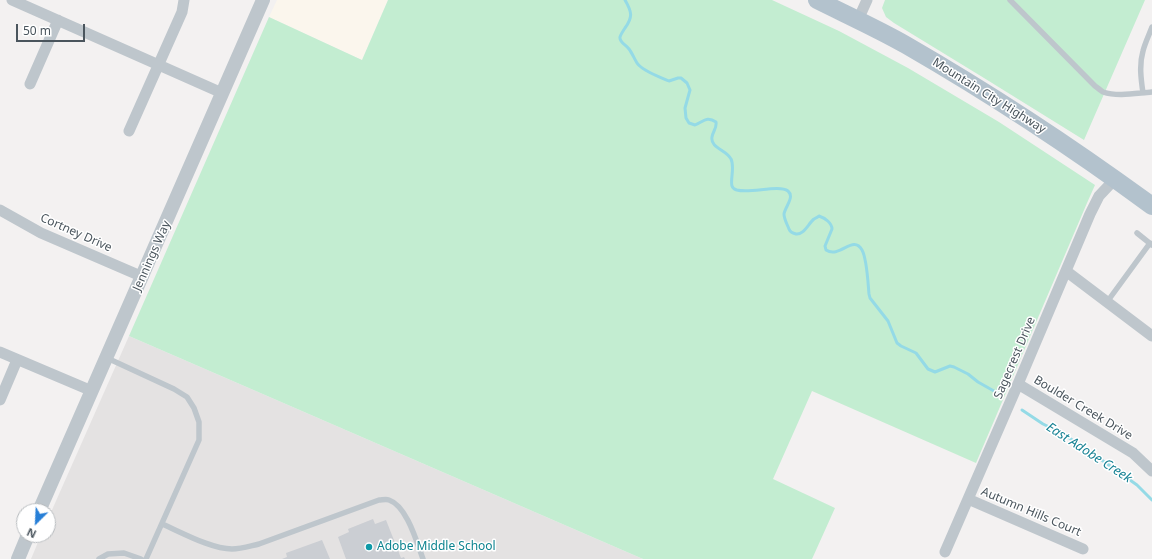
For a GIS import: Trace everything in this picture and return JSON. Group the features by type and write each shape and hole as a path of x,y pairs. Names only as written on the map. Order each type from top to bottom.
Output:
{"main road":[{"name":"Mountain City Highway","path":"817,0 906,45 976,87 1051,135 1152,206"}],"street":[{"path":"12,0 222,93"},
{"path":"129,132 182,12 184,0"},
{"name":"Jennings Way","path":"43,503 143,277 263,0"},
{"path":"858,20 867,0"},
{"path":"30,84 58,20"},
{"name":"Sagecrest Drive","path":"945,552 1090,214 1099,196 1115,179"},
{"name":"Cortney Drive","path":"0,210 41,233 143,277"},
{"path":"1066,271 1152,336"},
{"path":"0,352 92,391"},
{"path":"0,400 17,360"},
{"name":"Boulder Creek Drive","path":"1018,384 1133,453 1152,471"},
{"name":"Autumn Hills Court","path":"968,499 1083,549"},
{"path":"18,559 25,543"}],"lane":[{"path":"1010,0 1095,86 1103,92 1123,95 1152,92"},
{"path":"1143,93 1140,73 1141,59 1152,27"},
{"path":"1107,302 1151,244 1137,233"},
{"path":"107,357 174,389 187,397 194,408 199,422 199,440 146,559"},
{"path":"162,524 201,542 231,549 259,544 379,500 389,500 399,506 406,516 423,559"},
{"path":"99,559 108,554 124,553 141,559"}],"shaded area":[{"path":"277,0 388,0 362,60 269,17"},
{"path":"129,336 643,559 31,559 38,543 56,543 55,503"}],"green space":[{"path":"388,0 772,0 839,31 908,68 999,122 1095,185 976,463 812,391 773,479 835,508 812,559 643,559 129,336 269,17 362,60"},
{"path":"885,0 1145,0 1084,140 894,23 886,17 882,8"}],"building":[{"name":"Adobe Middle School","path":"373,519 375,524 386,520 401,558 404,557 405,559 346,559 338,537 349,532 348,529"},
{"path":"322,540 330,559 282,559 287,557 286,553"}],"waterway":[{"name":"East Adobe Creek","path":"625,0 631,14 628,24 620,36 620,39 629,49 639,66 643,69 669,81 681,78 687,83 690,90 685,108 686,118 689,123 695,125 708,119 716,122 712,141 731,159 733,166 733,188 743,191 778,188 788,191 790,193 790,199 784,216 789,230 793,233 801,233 814,219 819,216 826,219 831,225 832,229 825,246 826,250 836,252 850,245 858,246 862,250 866,265 870,298 888,321 897,343 916,353 928,369 935,372 950,366 954,367 1001,395"},
{"name":"East Adobe Creek","path":"1022,410 1043,424 1062,433 1106,463 1137,485 1152,500"}],"place":[{"name":"Adobe Middle School","path":"369,547"}]}
